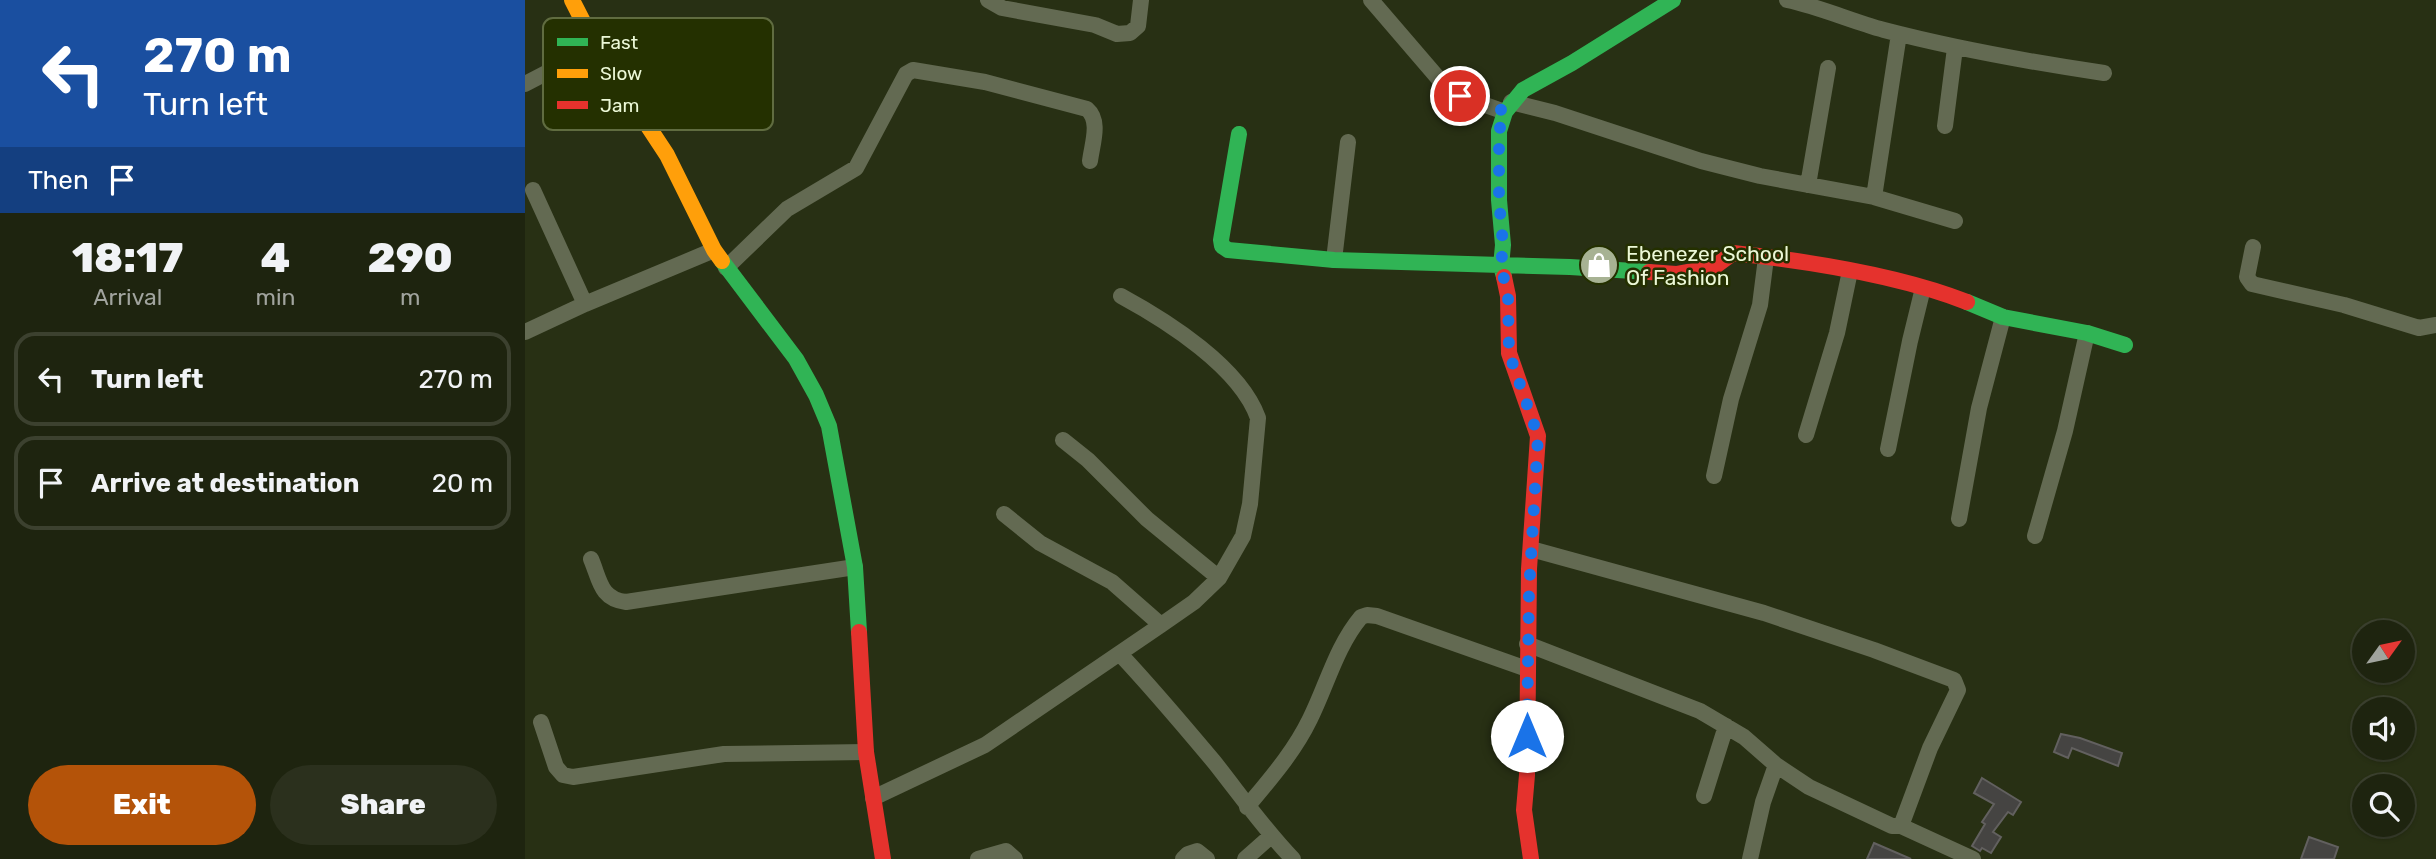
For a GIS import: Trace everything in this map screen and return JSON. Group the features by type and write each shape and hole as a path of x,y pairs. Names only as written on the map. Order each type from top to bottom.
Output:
{"street":[{"path":"572,0 581,18"},
{"path":"988,0 1002,8 1095,25 1117,34 1130,33 1138,26 1141,0"},
{"path":"1371,0 1444,85 1460,96 1508,107 1555,113 1702,161 1874,197 1955,222"},
{"path":"1531,859 1524,810 1527,775 1527,644 1538,436 1509,353 1508,296 1501,266 1503,245 1499,200 1499,131 1508,107 1523,89 1572,63 1673,0"},
{"path":"1787,0 1955,48 2104,73"},
{"path":"1874,197 1899,34"},
{"path":"1945,126 1955,48"},
{"path":"1808,185 1828,68"},
{"path":"726,268 787,209 856,168 906,74 913,69 985,82 1087,109 1093,114 1095,124 1090,161"},
{"path":"525,84 543,75"},
{"path":"651,130 667,155 714,250 796,359 829,426 855,567 866,752 883,859"},
{"path":"1239,134 1222,246 1228,250 1335,260 1570,267 1675,274 1714,267 1733,253 1850,271 1923,288 2003,317 2087,333 2125,345"},
{"path":"1335,260 1348,142"},
{"path":"533,190 585,304"},
{"path":"2253,247 2247,277 2252,284 2344,305 2419,328 2436,325"},
{"path":"525,332 714,250"},
{"path":"1714,476 1731,399 1760,305 1766,258"},
{"path":"1806,435 1837,333 1850,271"},
{"path":"1888,449 1909,341 1923,288"},
{"path":"873,798 985,745 1161,625 1194,601 1219,578 1243,536 1250,504 1258,418 1254,407 1206,353 1154,314 1121,296"},
{"path":"1959,519 1979,408 2003,317"},
{"path":"2035,536 2087,333"},
{"path":"1063,440 1088,460 1147,519 1219,578"},
{"path":"1004,514 1040,543 1112,582 1161,625"},
{"path":"1531,549 1764,613 1954,680 1958,690 1930,748 1901,825"},
{"path":"591,559 605,594 613,601 626,602 855,567"},
{"path":"1247,807 1294,750 1330,671 1361,617 1377,616 1527,670"},
{"path":"1527,644 1700,711 1744,737 1776,765 1809,787 1892,826 1901,825 1973,859"},
{"path":"1120,654 1293,859"},
{"path":"541,722 557,767 563,775 573,777 724,754 866,752"},
{"path":"1704,796 1726,726"},
{"path":"1750,859 1763,802 1776,765"},
{"path":"1245,859 1271,836"},
{"path":"1183,859 1197,851 1207,859"},
{"path":"978,859 1006,852 1015,859"}],"building":[{"path":"2061,734 2122,753 2118,766 2072,748 2068,758 2054,752"},
{"path":"1982,778 2021,802 2013,815 2008,812 1993,832 2001,837 1991,853 1972,846 1985,824 1982,822 1994,804 1974,793"},
{"path":"2309,837 2338,847 2334,859 2301,859"},
{"path":"1874,843 1911,859 1867,859"}],"traffic: fast":[{"path":"1504,277 1501,266 1503,245 1499,200 1499,131 1505,112 1523,90 1673,0"},
{"path":"1239,134 1221,240 1222,246 1228,250 1334,260 1649,272"},
{"path":"722,261 796,359 829,426 855,567 859,632"},
{"path":"1967,302 2003,317 2087,333 2125,345"}],"traffic: slow":[{"path":"572,0 581,18"},
{"path":"651,130 667,155 722,261"}],"traffic: jam":[{"path":"1649,272 1676,274 1714,267 1733,253 1852,270 1912,284 1967,302"},
{"path":"1504,277 1508,296 1509,353 1538,436 1529,569 1527,775 1524,810 1531,859"},
{"path":"859,632 866,752 883,859"}],"place":[{"name":"Ebenezer School Of Fashion","path":"1599,265"}],"route":[{"path":"1460,96 1505,111 1499,131 1498,153 1503,245 1501,266 1508,296 1509,353 1538,436 1527,638 1527,736"}]}
